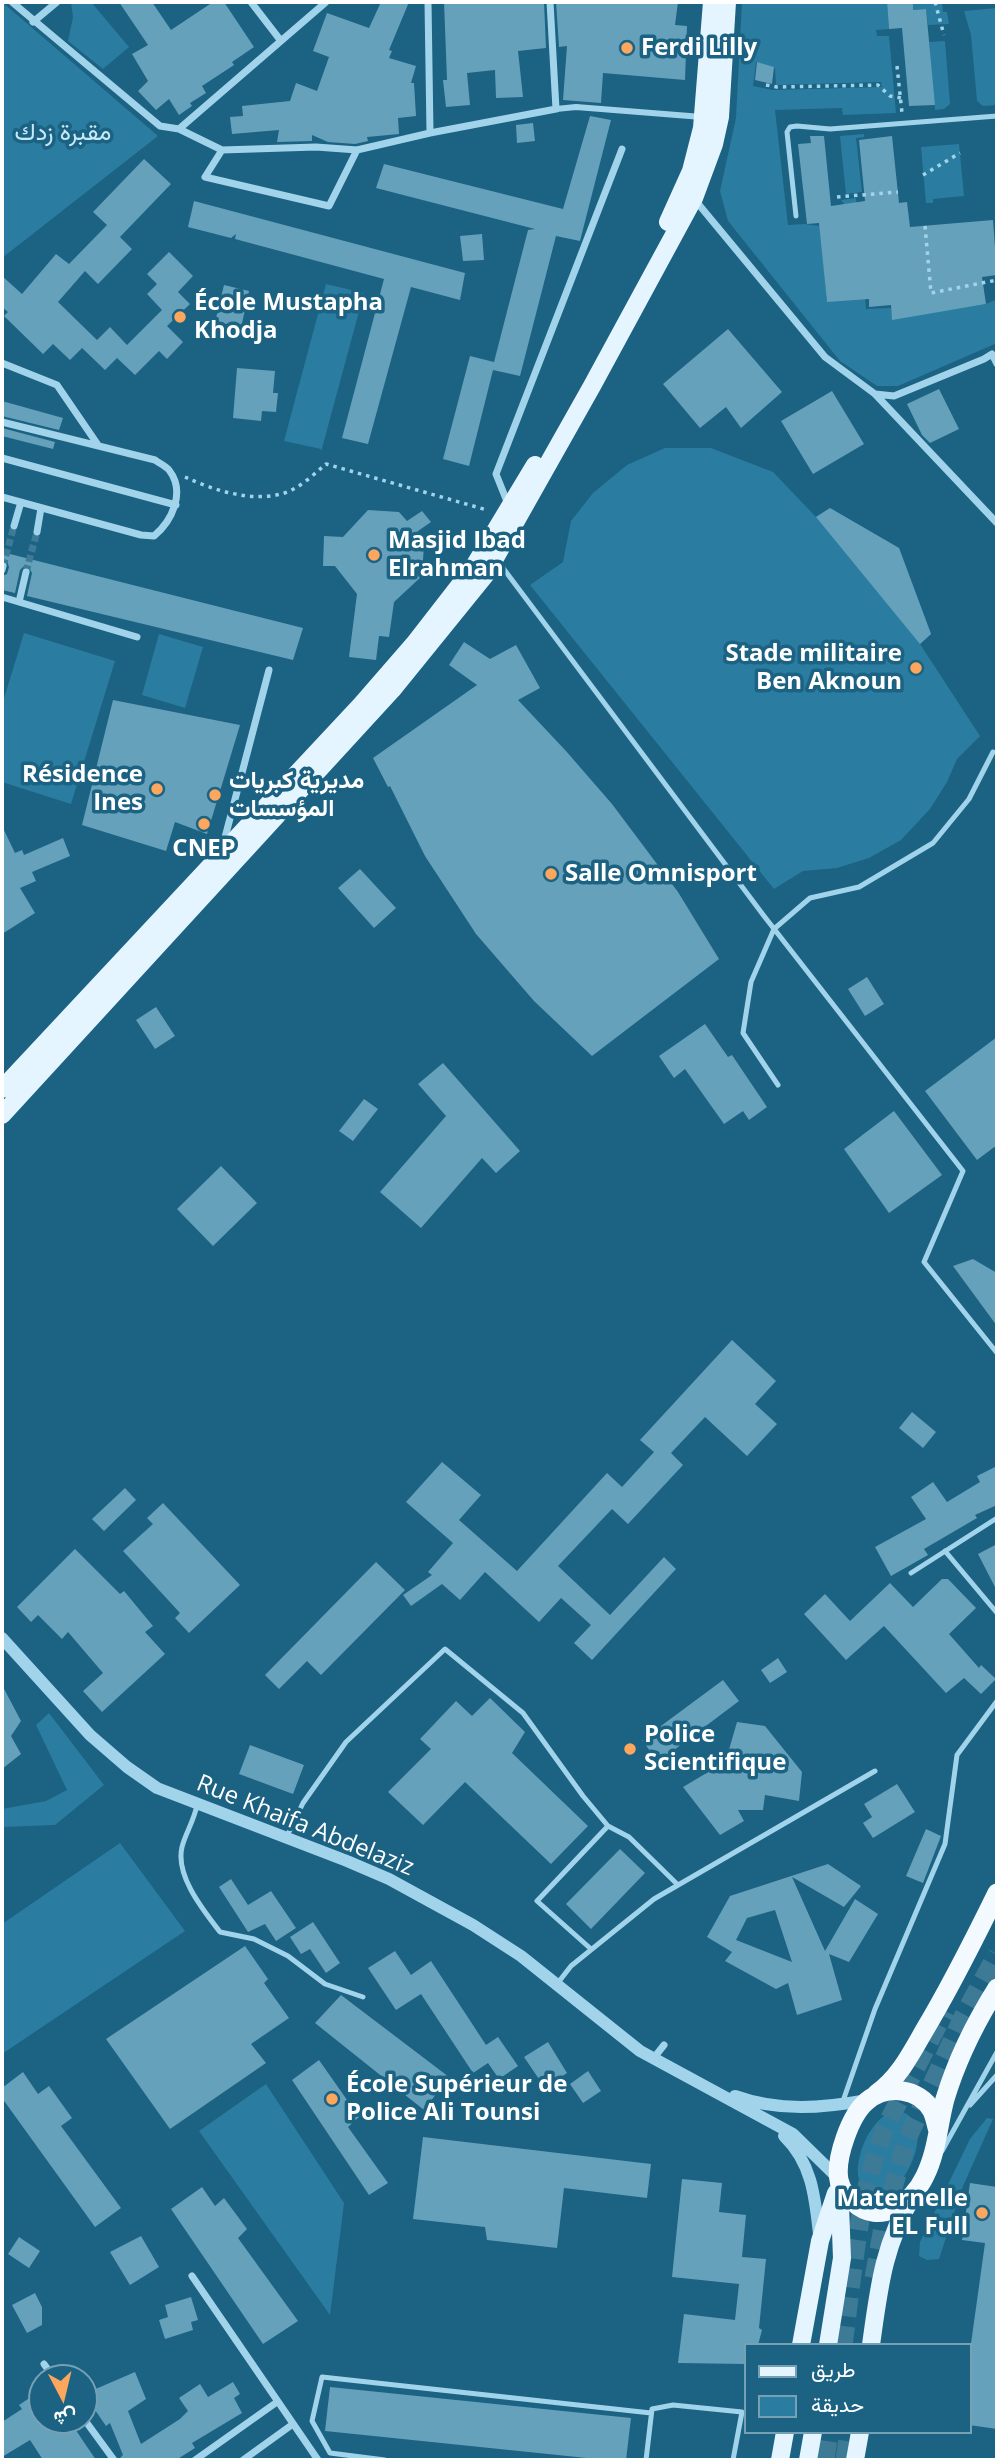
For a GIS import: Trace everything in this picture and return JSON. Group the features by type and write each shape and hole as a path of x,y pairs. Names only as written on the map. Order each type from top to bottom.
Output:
{"highway":[{"path":"997,1893 952,1984 912,2052 895,2078 868,2100 853,2121 845,2139 839,2160 839,2183 849,2199 868,2212 893,2210 913,2195 928,2170 956,2068 978,2019 997,1988"},
{"path":"868,2100 890,2091 912,2094 931,2109 938,2132"}],"main road":[{"path":"2,1089 361,705 414,644 473,568 508,513 664,231 691,170 704,117 712,2"},
{"path":"2,1115 392,690 455,614 495,559 694,198 714,144 720,117 727,2"},
{"path":"801,2343 820,2241 839,2183"},
{"path":"828,2343 842,2258 839,2183"},
{"path":"872,2343 884,2260 913,2195"},
{"path":"780,2460 785,2434"},
{"path":"808,2460 813,2434"},
{"path":"855,2460 859,2434"}],"street":[{"path":"12,2 160,126 179,128 222,150 316,147 357,150 556,108 584,107 704,117"},
{"path":"33,22 57,2"},
{"path":"251,2 281,41"},
{"path":"179,128 326,2"},
{"path":"428,2 430,133"},
{"path":"550,2 556,108"},
{"path":"508,513 496,474 622,149"},
{"path":"222,150 205,177 330,205 357,150"},
{"path":"694,198 825,357 874,394 997,523"},
{"path":"874,394 894,396 992,354 997,364"},
{"path":"2,363 57,385 99,446"},
{"path":"2,422 155,460 169,470 175,483 176,505 164,527 154,536 141,535 2,497"},
{"path":"2,458 176,505"},
{"path":"14,526 21,502"},
{"path":"37,532 41,508"},
{"path":"19,602 26,572"},
{"path":"2,597 136,637"},
{"path":"220,856 269,670"},
{"name":"Rue Khaifa Abdelaziz","path":"2,1638 90,1735 157,1788 388,1879 441,1907 495,1937 625,2039 653,2059 683,2075"},
{"path":"653,2059 664,2045"},
{"path":"683,2075 762,2104 809,2108 868,2100"},
{"path":"683,2075 793,2134 839,2183"},
{"path":"731,2101 784,2136 801,2155 811,2182 820,2241"},
{"path":"192,2276 318,2460"},
{"path":"195,2460 278,2402"},
{"path":"243,2460 293,2424"},
{"path":"95,2434 114,2460"}],"lane":[{"path":"796,215 787,132 790,127 830,129 997,116"},
{"path":"495,559 774,929 963,1171 924,1262 997,1353"},
{"path":"778,1085 743,1033 751,982 774,929 810,898 859,887 933,843 969,799 993,752"},
{"path":"911,1573 997,1518"},
{"path":"945,1551 997,1614"},
{"path":"286,1838 303,1804 346,1742 445,1649 523,1713 574,1785 608,1826 629,1836 678,1885"},
{"path":"842,2105 875,2009 945,1844 957,1755 997,1701"},
{"path":"556,1984 571,1966 654,1899 875,1772"},
{"path":"197,1805 194,1820 181,1849 185,1880 220,1932 254,1939 288,1956 325,1984 363,1997"},
{"path":"591,1949 537,1901 608,1826"},
{"path":"928,2170 945,2146 997,2052"},
{"path":"961,2116 997,2075"},
{"path":"385,2460 330,2454 312,2421 322,2377 651,2413"},
{"path":"646,2460 652,2409 673,2405 742,2412 733,2460"}],"path":[{"path":"935,2 944,35"},
{"path":"897,66 902,115"},
{"path":"766,85 878,85 890,96 901,97"},
{"path":"923,175 960,153"},
{"path":"837,197 898,192"},
{"path":"925,226 931,293 997,280"},
{"path":"169,470 207,488 248,496 281,494 306,481 326,464 508,513"}],"green space":[{"name":"مقبرة زدك","path":"2,2 158,136 2,258"},
{"path":"71,2 91,2 129,47 103,69 68,41 73,17"},
{"path":"742,2 887,2 889,29 876,30 877,36 889,36 896,113 843,115 842,108 775,110 788,225 820,226 827,302 844,204 841,200 856,198 866,309 891,308 893,319 986,304 997,299 997,343 898,386 877,386 840,361 728,221 720,191 736,118","holes":["756,62 775,68 776,85 881,82 882,87 772,90 753,86"]},
{"path":"913,2 942,2 949,24 928,25 926,9 913,10"},
{"path":"997,8 997,105 983,106 977,101 971,35 964,11"},
{"path":"945,41 950,104 944,109 935,110 929,42"},
{"path":"864,134 864,137 856,138 862,192 846,194 840,136"},
{"path":"959,144 964,196 933,199 933,203 926,203 921,147"},
{"path":"326,284 364,293 321,452 321,449 284,441"},
{"path":"665,448 711,448 773,472 816,517 830,508 899,548 931,634 920,644 980,736 957,759 947,782 930,809 901,840 869,858 837,868 803,871 774,889 530,585 563,562 571,521 593,493 627,465"},
{"path":"24,633 115,661 71,804 2,782 2,705"},
{"path":"159,634 203,647 185,708 142,695"},
{"path":"49,1713 104,1785 55,1825 2,1827 2,1809 46,1801 67,1790 36,1725"},
{"path":"120,1843 185,1931 2,2054 2,1924"},
{"path":"266,2084 344,2203 330,2315 199,2131"},
{"path":"897,2111 911,2117 917,2129 917,2145 912,2161 904,2177 893,2189 881,2195 869,2193 859,2180 862,2149 872,2128 888,2114"},
{"path":"987,2118 993,2119 963,2186 939,2259 927,2260 919,2256 920,2242 970,2139"}],"building":[{"path":"119,2 152,2 171,30 213,2 224,2 254,47 232,62 234,65 202,86 206,93 190,103 192,106 179,115 169,99 156,110 138,91 148,81 132,54 148,45"},
{"path":"381,2 409,2 389,50 392,51 389,58 416,66 411,83 414,83 416,116 398,118 399,134 367,137 368,141 355,144 328,142 312,135 312,141 277,142 279,130 232,134 230,117 243,116 242,106 290,101 296,83 317,91 329,57 313,51 327,13 369,28"},
{"path":"444,2 544,2 546,48 518,51 523,97 496,98 495,70 467,73 470,105 446,107 443,80 447,80"},
{"name":"Ferdi Lilly","path":"556,2 678,2 675,25 687,26 685,80 603,73 601,103 563,100 567,46 559,47"},
{"path":"887,2 913,2 913,10 926,9 935,105 909,106 902,28 889,29"},
{"path":"757,62 774,67 772,84 755,80"},
{"path":"590,116 611,120 580,241 556,236 520,376 493,370 469,466 443,459 470,356 494,362 528,230 535,229 376,188 384,164 563,209"},
{"path":"533,123 535,141 517,143 516,125"},
{"path":"810,136 824,136 831,206 865,201 859,140 892,136 899,203 907,202 910,227 993,220 997,275 982,277 986,304 892,320 891,305 869,307 869,299 827,302 819,223 807,224 798,144 811,143"},
{"path":"144,159 171,184 120,237 132,249 98,284 85,271 58,302 97,340 110,327 127,345 162,310 147,294 157,284 147,274 169,252 193,276 178,292 190,304 167,326 183,342 167,359 159,351 135,375 117,358 105,370 82,348 70,360 53,344 43,354 4,316 8,312 2,307 2,276 22,294 56,254 69,264 107,225 93,212"},
{"path":"194,201 465,273 460,300 411,287 368,444 342,438 384,279 235,239 236,234 231,238 188,227"},
{"path":"482,234 484,260 463,261 460,236"},
{"path":"224,285 249,291 241,328 215,322"},
{"path":"728,329 782,392 741,428 726,407 700,428 663,384"},
{"path":"237,368 275,371 273,393 278,393 276,412 262,411 261,421 233,418"},
{"path":"939,389 959,429 930,443 922,435 907,404"},
{"path":"832,391 864,444 813,474 781,421"},
{"path":"2,401 63,418 59,430 2,416"},
{"path":"2,428 55,442 53,449 2,436"},
{"path":"830,508 899,548 931,634 920,644 816,517"},
{"name":"Masjid Ibad Elrahman","path":"368,510 399,512 407,521 422,511 431,522 418,531 424,544 422,576 394,602 389,637 379,636 376,660 349,657 357,594 335,566 323,566 324,536 343,537"},
{"path":"2,552 303,628 293,660 27,596 32,573 28,566 20,570 15,593 2,590 2,576 7,574 9,567 7,561 2,560"},
{"name":"Salle Omnisport","path":"464,642 490,659 516,645 540,688 518,700 612,804 678,892 719,959 592,1056 534,1001 476,934 425,856 373,758 477,685 449,665"},
{"path":"113,700 240,725 207,834 175,822 166,851 82,825"},
{"path":"2,826 15,853 22,850 24,855 63,838 70,856 32,872 36,881 20,888 35,913 2,934"},
{"path":"360,869 396,908 374,928 338,888"},
{"path":"867,977 884,1004 865,1016 848,989"},
{"path":"156,1007 175,1036 155,1049 136,1020"},
{"path":"705,1024 728,1057 732,1055 767,1107 749,1120 743,1111 724,1124 685,1069 674,1078 659,1056"},
{"path":"997,1037 997,1145 977,1160 925,1091"},
{"path":"443,1063 520,1151 496,1173 482,1158 421,1228 380,1192 446,1116 418,1084"},
{"path":"364,1099 378,1109 353,1141 339,1131"},
{"path":"894,1111 942,1175 889,1213 844,1149"},
{"path":"221,1166 257,1203 213,1246 177,1209"},
{"path":"973,1259 997,1273 997,1326 953,1266"},
{"path":"732,1340 776,1381 755,1404 777,1424 747,1456 705,1417 671,1453 683,1465 628,1524 612,1509 558,1566 610,1615 664,1557 676,1569 592,1660 574,1643 591,1625 561,1598 539,1622 485,1572 460,1600 442,1584 411,1606 403,1595 432,1575 428,1572 453,1543 406,1502 442,1462 481,1495 459,1520 517,1571 607,1473 622,1487 654,1452 640,1440"},
{"path":"912,1412 936,1432 923,1448 899,1428"},
{"path":"997,1466 997,1505 975,1515 977,1518 924,1549 928,1555 891,1576 875,1547 926,1519 911,1497 933,1482 947,1502 980,1482 977,1476"},
{"path":"125,1488 136,1500 104,1531 92,1519"},
{"path":"163,1503 240,1585 189,1633 175,1618 180,1613 123,1551 153,1524 147,1518"},
{"path":"997,1544 997,1591 978,1554"},
{"path":"75,1549 120,1594 124,1591 153,1626 145,1632 165,1654 102,1712 83,1691 103,1673 68,1632 62,1639 38,1615 31,1622 17,1607"},
{"path":"376,1562 405,1590 321,1675 307,1661 279,1689 265,1675"},
{"path":"942,1579 948,1579 976,1608 949,1634 979,1668 981,1665 996,1679 981,1694 964,1678 946,1693 884,1626 846,1660 804,1614 825,1594 850,1621 890,1583 913,1607"},
{"path":"778,1658 787,1672 770,1683 761,1670"},
{"path":"723,1680 739,1701 658,1762 642,1740"},
{"path":"2,1685 21,1721 11,1736 21,1754 2,1769"},
{"path":"490,1698 525,1732 512,1753 588,1826 551,1864 465,1782 423,1825 388,1792 431,1749 420,1739 456,1701 472,1716"},
{"path":"737,1722 765,1726 802,1772 799,1801 765,1795 763,1810 738,1810 744,1821 720,1835 683,1787 720,1765 721,1760 726,1760"},
{"path":"250,1745 304,1765 293,1794 239,1774"},
{"path":"897,1784 915,1812 873,1838 863,1823 872,1817 864,1804"},
{"path":"926,1829 941,1836 923,1883 906,1876"},
{"path":"620,1849 645,1873 591,1929 566,1904"},
{"path":"828,1864 861,1886 844,1907 792,1877 825,1951 855,1899 878,1914 849,1962 829,1954 842,2000 797,2015 788,1983 776,1989 725,1961 732,1952 707,1937 730,1896","holes":["775,1910 792,1962 736,1940 747,1918"]},
{"path":"231,1879 248,1905 271,1891 296,1928 276,1941 265,1924 248,1932 219,1887"},
{"path":"313,1922 340,1963 326,1973 310,1949 301,1954 290,1937"},
{"path":"245,1946 268,1979 264,1983 289,2018 251,2044 266,2063 170,2129 106,2039"},
{"path":"395,1951 411,1975 431,1961 486,2045 498,2037 518,2066 499,2079 488,2063 473,2073 421,1994 396,2010 368,1968"},
{"path":"341,1995 449,2077 424,2110 315,2023"},
{"path":"548,2042 567,2073 545,2088 524,2057"},
{"path":"319,2060 359,2117 348,2127 388,2183 369,2195 292,2080"},
{"path":"588,2071 601,2091 583,2103 570,2084"},
{"path":"23,2072 38,2094 49,2086 72,2118 61,2126 121,2208 95,2227 2,2098 2,2088"},
{"path":"423,2137 651,2164 647,2198 564,2188 557,2248 487,2240 485,2227 413,2219"},
{"path":"682,2179 722,2183 719,2212 746,2215 742,2257 766,2259 759,2328 762,2330 759,2343 744,2343 744,2364 678,2363 684,2314 735,2320 739,2284 672,2277"},
{"path":"970,2183 997,2187 997,2429 971,2425 971,2344 985,2243 962,2240"},
{"path":"202,2187 215,2206 224,2198 247,2229 238,2238 298,2321 263,2344 171,2209"},
{"path":"141,2236 159,2267 130,2285 110,2252"},
{"path":"19,2237 40,2251 29,2268 8,2254"},
{"path":"35,2293 42,2307 42,2325 27,2333 12,2305"},
{"path":"191,2297 198,2320 191,2322 193,2330 165,2339 159,2320 168,2317 165,2305"},
{"path":"135,2372 146,2399 128,2411 141,2444 188,2411 179,2398 200,2384 208,2397 233,2382 240,2394 234,2398 242,2413 192,2443 195,2448 176,2460 120,2460 123,2455 110,2423 106,2426 98,2414 98,2388"},
{"path":"330,2387 631,2418 626,2460 325,2431"},
{"path":"28,2399 28,2434 78,2434 96,2460 43,2460 30,2440 2,2457 2,2422 22,2409 19,2405"}],"tunnel":[{"path":"3,566 14,526"},
{"path":"26,572 37,532"},
{"path":"874,2278 885,2216 907,2139 964,2015 997,1954"},
{"path":"843,2343 868,2180 885,2128 945,2011"},
{"path":"825,2460 829,2434"},
{"path":"845,2460 849,2434"}],"place":[{"name":"Ferdi Lilly","path":"627,48"},
{"name":"École Mustapha Khodja","path":"180,317"},
{"name":"Masjid Ibad Elrahman","path":"374,555"},
{"name":"Stade militaire Ben Aknoun","path":"916,668"},
{"name":"Résidence Ines","path":"157,789"},
{"name":"مديرية كبريات المؤسسات","path":"215,795"},
{"name":"CNEP","path":"204,824"},
{"name":"Salle Omnisport","path":"551,874"},
{"name":"Police Scientifique","path":"630,1749"},
{"name":"École Supérieur de Police Ali Tounsi","path":"332,2099"},
{"name":"Maternelle EL Full","path":"982,2213"}]}
